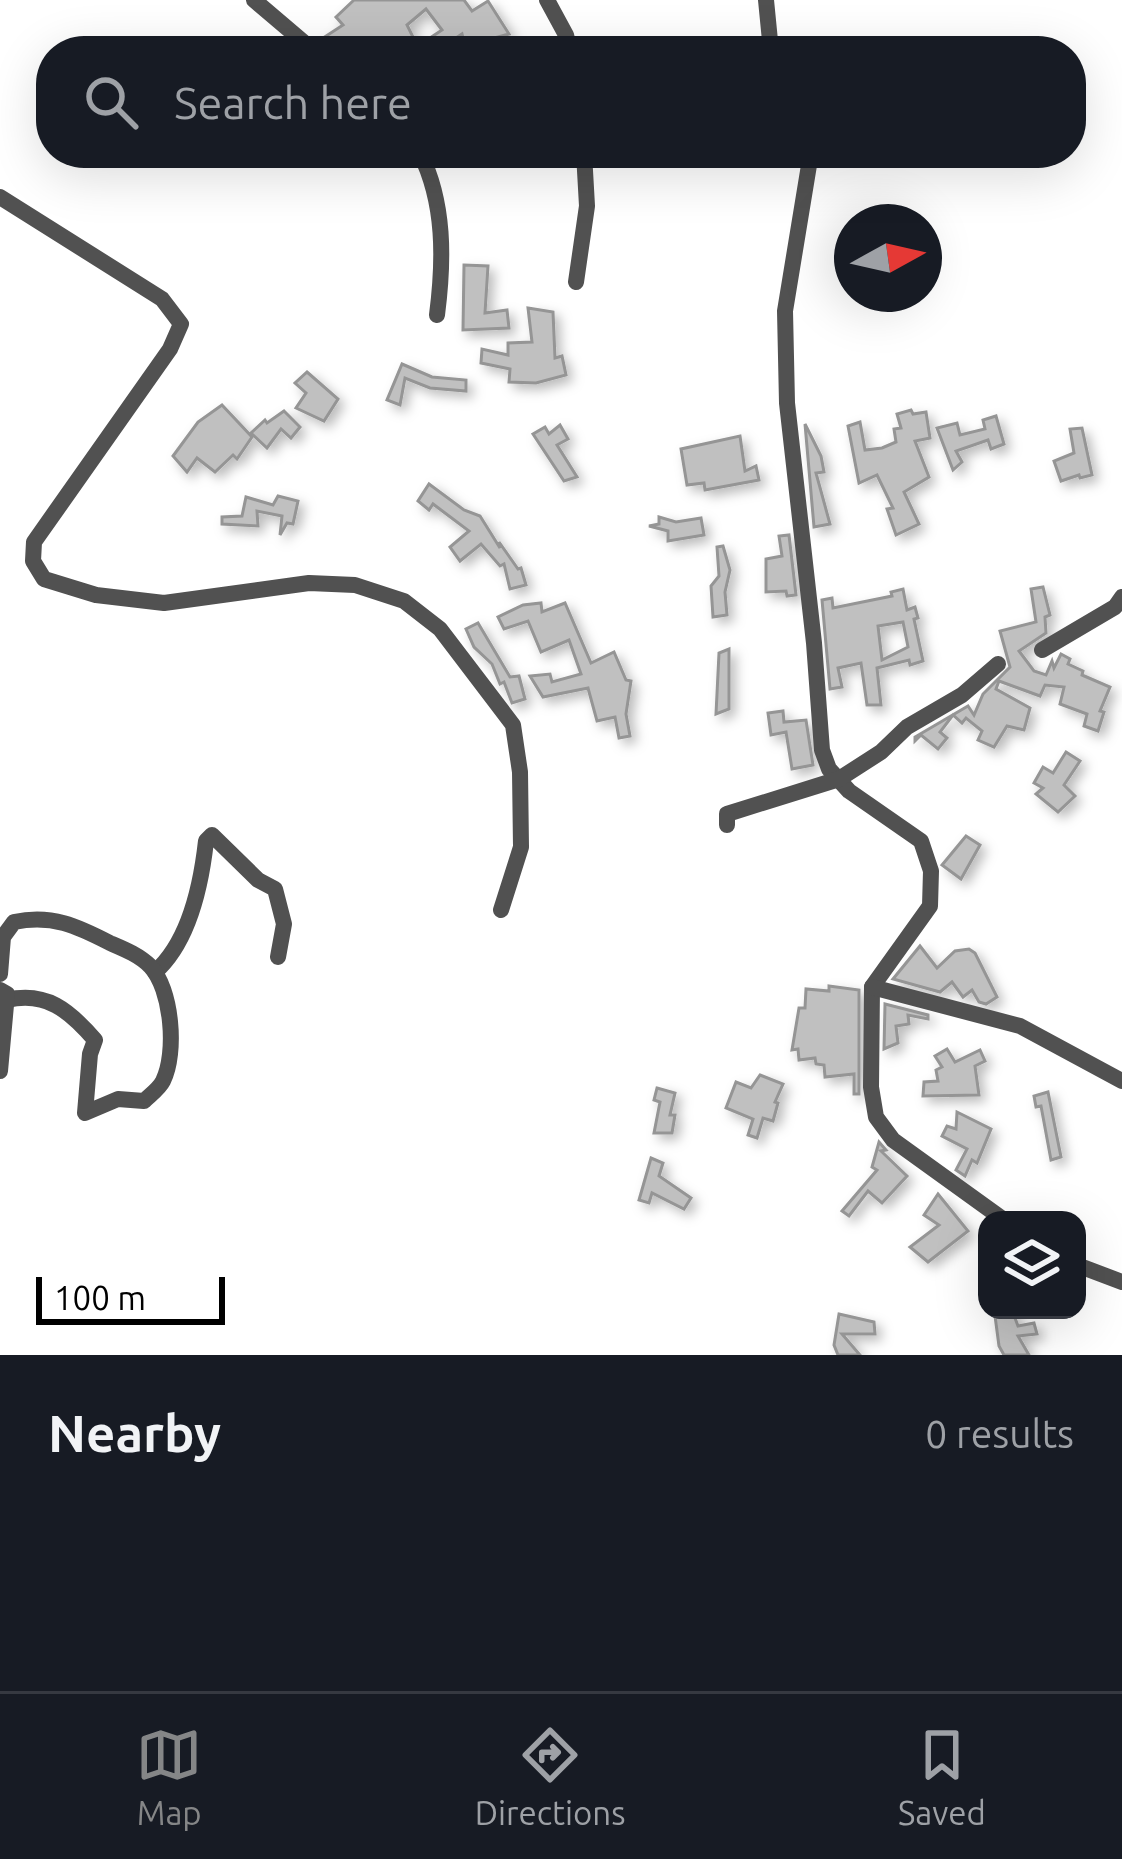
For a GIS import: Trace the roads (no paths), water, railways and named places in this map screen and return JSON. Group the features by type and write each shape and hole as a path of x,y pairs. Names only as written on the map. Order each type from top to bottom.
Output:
{"street":[{"path":"254,0 296,36"},
{"path":"548,0 566,36"},
{"path":"766,0 770,36"},
{"path":"425,168 436,197 441,234 436,315"},
{"path":"576,282 587,206 585,168"},
{"path":"809,168 785,311 787,404 822,750 829,769 849,791 921,842 928,854 933,888 923,920 872,987 876,1117 892,1140 991,1211"},
{"path":"0,197 162,299 181,324 178,337 34,542 33,562 44,579 96,595 164,604 309,583 355,585 404,602 440,629 513,725 520,772 521,847 501,910"},
{"path":"1042,650 1100,616 1122,597"},
{"path":"727,825 727,814 839,779 881,752 907,727 962,695 998,664"},
{"path":"154,972 173,956 188,921 206,841 212,836 258,880 275,889 284,924 278,956"},
{"path":"0,974 3,937 14,922 34,918 81,926 130,952 154,972 164,987 170,1052 162,1083 144,1101 118,1100 85,1113 95,1040 55,1003 32,994 3,995 1,1059"},
{"path":"872,987 1020,1026 1122,1081"},
{"path":"1086,1268 1122,1282"}]}
